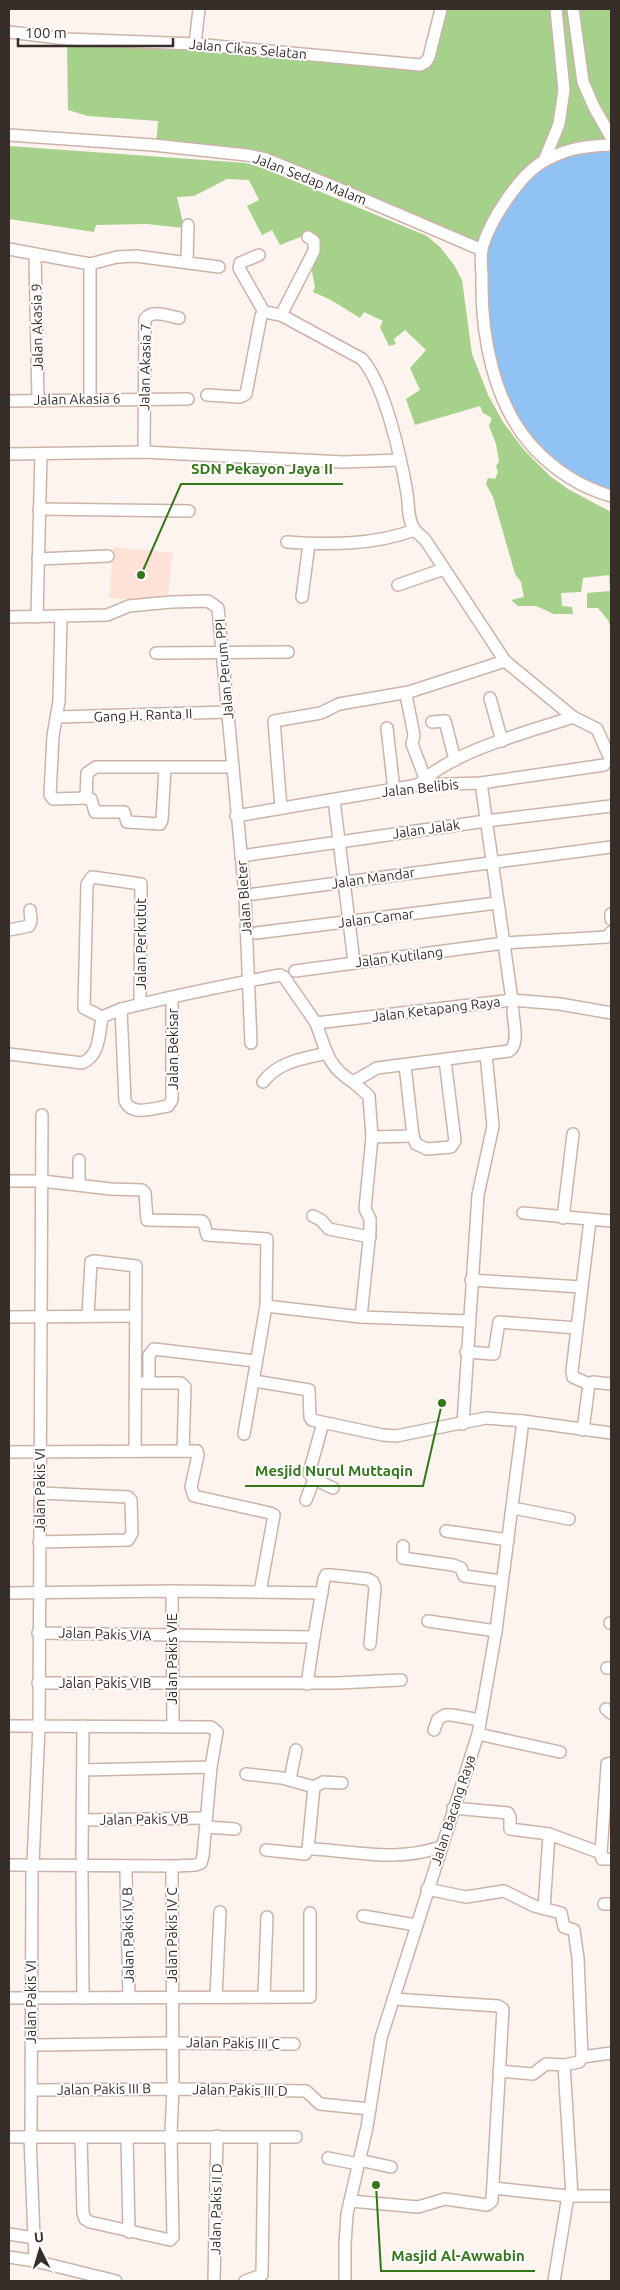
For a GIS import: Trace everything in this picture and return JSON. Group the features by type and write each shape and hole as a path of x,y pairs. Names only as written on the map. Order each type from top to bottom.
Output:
{"street":[{"path":"196,44 199,9"},
{"name":"Jalan Cikas Selatan","path":"9,32 67,39 196,44 420,65 426,62 438,9"},
{"path":"544,161 559,124 564,90 556,9"},
{"path":"574,9 583,82 594,107 611,137"},
{"name":"Jalan Sedap Malam","path":"9,135 226,152 266,160 482,250"},
{"path":"611,144 576,147 544,161 512,190 491,225 482,250 482,299 486,341 495,378 512,416 531,445 565,476 598,492 611,496"},
{"path":"187,262 188,225"},
{"path":"281,314 314,251 315,242 308,237"},
{"path":"9,249 90,264 126,256 219,267"},
{"name":"Jalan Akasia 9","path":"35,255 38,400"},
{"path":"259,255 240,263 239,268 264,312"},
{"path":"90,264 90,398"},
{"path":"264,312 281,314 358,356 364,362 385,404 400,460 410,515 415,530 426,541 505,662 573,717 597,729 608,763"},
{"path":"208,395 240,397 246,394 261,316 264,312"},
{"name":"Jalan Akasia 7","path":"144,452 145,319 149,315 154,314 179,318"},
{"name":"Jalan Akasia 6","path":"9,400 90,398 188,399"},
{"path":"9,454 144,452 334,461 400,460"},
{"path":"37,617 41,454"},
{"path":"39,509 190,511"},
{"path":"287,542 309,544 380,540 415,530"},
{"path":"302,597 309,544"},
{"path":"38,559 108,556"},
{"path":"398,585 444,568"},
{"name":"Jalan Perum PPI","path":"9,617 106,615 139,604 208,601 217,606 219,611 236,816"},
{"path":"61,617 58,717 54,736 51,797 91,799 95,812 123,812 127,822 160,824 162,820 165,768"},
{"path":"156,653 288,652"},
{"path":"281,808 274,721 321,713 339,704 409,692 505,662"},
{"path":"490,698 502,741"},
{"path":"407,700 414,735 412,744 422,782 455,760 502,741 573,717"},
{"name":"Gang H. Ranta II","path":"58,717 228,712"},
{"path":"432,722 445,721 455,760"},
{"path":"387,728 394,790"},
{"name":"Jalan Belibis","path":"236,816 394,790 422,782 481,783 608,763"},
{"path":"86,798 87,773 92,768 233,767"},
{"path":"353,1082 377,1068 486,1054 513,1048 515,1042 512,1005 504,943 496,903 481,783"},
{"path":"334,800 354,962"},
{"name":"Jalan Jalak","path":"240,856 486,821 611,806"},
{"name":"Jalan Bleter","path":"236,816 251,1043"},
{"name":"Jalan Mandar","path":"254,894 611,847"},
{"name":"Jalan Perkutut","path":"102,1017 84,1008 87,884 92,877 96,876 141,884 140,1004"},
{"name":"Jalan Camar","path":"256,933 496,903"},
{"path":"9,930 29,926 31,921 30,910"},
{"name":"Jalan Kutilang","path":"295,972 354,962 504,943 607,937 611,932"},
{"path":"9,1054 82,1063 89,1060 96,1049 102,1017 120,1009 248,981 280,975 284,977 316,1023 336,1070 369,1096 372,1137 365,1209 370,1219 370,1238 361,1317"},
{"name":"Jalan Bekisar","path":"120,1009 125,1101 128,1107 136,1111 170,1105 174,1091 172,997"},
{"name":"Jalan Ketapang Raya","path":"316,1023 512,1005 560,1004 611,1012"},
{"path":"263,1082 269,1074 285,1064 328,1053"},
{"path":"463,1424 468,1321 478,1195 494,1126 486,1054"},
{"path":"405,1065 413,1136 416,1144 427,1149 451,1148 455,1144 444,1060"},
{"name":"Jalan Pakis VI","path":"35,2261 30,2135 33,1868 39,1726 38,1592 42,1317 42,1115"},
{"path":"563,1218 573,1134"},
{"path":"372,1137 413,1136"},
{"path":"79,1160 79,1184"},
{"path":"9,1181 42,1181 111,1189 144,1190 147,1220 202,1221 204,1222 207,1235 266,1239 266,1306 255,1361 254,1381 244,1434"},
{"path":"523,1213 611,1221"},
{"path":"313,1216 321,1220 329,1229 370,1238"},
{"path":"590,1220 572,1374 575,1378 589,1384 593,1382 611,1384"},
{"path":"88,1316 90,1264 94,1261 136,1266 135,1451"},
{"path":"471,1280 582,1287"},
{"path":"266,1306 361,1317 468,1321"},
{"path":"9,1317 136,1316"},
{"path":"466,1352 494,1354 499,1322 577,1328"},
{"path":"149,1383 149,1355 154,1349 255,1361"},
{"path":"254,1381 309,1390 310,1417 323,1423 384,1435 396,1436 494,1417 611,1433"},
{"path":"134,1384 181,1383 185,1387 183,1450"},
{"path":"584,1430 589,1384"},
{"name":"Jalan Bacang Raya","path":"345,2281 344,2244 350,2201 370,2109 381,2038 478,1734 496,1631 523,1421"},
{"path":"323,1423 308,1471 314,1479 333,1488"},
{"path":"9,1452 183,1450 198,1453 191,1487 194,1496 270,1513 274,1516 260,1592"},
{"path":"306,1500 314,1479"},
{"path":"39,1542 128,1540 132,1533 131,1500 128,1496 40,1493"},
{"path":"513,1508 568,1519"},
{"path":"446,1531 508,1540"},
{"path":"403,1546 403,1558 453,1565 461,1568 464,1576 502,1581"},
{"path":"307,1684 326,1575 368,1579 373,1582 375,1588 370,1644"},
{"path":"9,1593 172,1591 322,1594"},
{"name":"Jalan Pakis VIE","path":"172,1591 173,1726"},
{"path":"428,1621 496,1631"},
{"name":"Jalan Pakis VIA","path":"38,1633 314,1637"},
{"name":"Jalan Pakis VIB","path":"38,1683 307,1684 401,1680"},
{"path":"434,1730 438,1719 445,1715 480,1720"},
{"path":"9,1726 173,1726 215,1728 217,1732 211,1767 201,1863 196,1865 33,1868 9,1865"},
{"path":"82,1726 82,1857"},
{"path":"478,1734 560,1752"},
{"path":"290,1779 296,1750"},
{"path":"453,1808 508,1813 510,1829 549,1834 606,1856 608,1812 606,1766 610,1763"},
{"path":"83,1770 211,1767"},
{"path":"246,1774 290,1779 314,1787 323,1782 342,1783"},
{"path":"266,1850 305,1854 308,1849 314,1787"},
{"name":"Jalan Pakis VB","path":"82,1820 206,1822 235,1829"},
{"path":"544,1909 549,1834"},
{"path":"308,1849 398,1856 420,1854 441,1847"},
{"name":"Jalan Pakis IV B","path":"126,1872 129,1997"},
{"path":"82,1873 82,1998"},
{"name":"Jalan Pakis IV C","path":"129,2232 168,2240 173,2237 171,2134 173,2088 172,1874"},
{"path":"427,1889 466,1897 504,1892 524,1902 561,1913 564,1927 574,1930 578,1958 582,2057 579,2062 564,2065 546,2064 530,2074 499,2071"},
{"path":"216,1997 220,1912"},
{"path":"9,1998 310,1997 310,1913"},
{"path":"363,1916 416,1925"},
{"path":"264,1996 267,1917"},
{"path":"350,2201 418,2207 445,2199 488,2205 492,2201 504,2012 500,2006 393,1999"},
{"name":"Jalan Pakis III C","path":"37,2045 294,2044"},
{"path":"582,2057 611,2052"},
{"path":"554,2281 570,2196 564,2065"},
{"name":"Jalan Pakis III D","path":"173,2088 306,2091 320,2104 370,2109"},
{"name":"Jalan Pakis III B","path":"36,2090 173,2088"},
{"path":"9,2137 30,2135 81,2138 171,2134 296,2137"},
{"name":"Jalan Pakis II D","path":"214,2281 217,2136"},
{"path":"245,2281 260,2278 264,2136"},
{"path":"81,2138 84,2216 90,2222 129,2232 127,2137"},
{"path":"328,2158 392,2168"},
{"path":"493,2188 570,2196 611,2196"},
{"path":"9,2234 34,2238"},
{"path":"9,2257 35,2261 116,2281"},
{"path":"214,2281 222,2281"}],"shaded area":[{"path":"114,547 173,553 167,601 109,598"}],"green space":[{"path":"441,9 611,9 611,145 482,250 266,159 156,146 158,121 88,116 68,110 67,39 426,62"},
{"path":"9,146 246,163 263,168 427,236 440,247 454,265 462,280 472,354 488,395 503,422 524,450 550,476 568,489 611,512 611,629 608,620 598,608 587,608 587,593 610,591 609,575 583,578 581,592 561,593 562,606 572,607 573,614 554,614 536,606 518,606 511,600 524,597 521,582 515,574 493,497 486,484 488,478 495,479 498,472 496,466 499,462 496,444 489,426 492,418 483,413 480,406 415,425 406,399 420,390 410,368 426,350 405,330 394,339 396,344 389,346 380,327 383,321 364,312 360,318 331,300 313,292 315,287 312,271 317,240 308,234 280,245 272,230 262,235 247,206 259,200 249,180 227,179 194,196 177,197 184,228 147,224 96,225 94,232 9,219"}],"water":[{"path":"611,145 611,496 598,492 531,445 495,377 482,250 491,225 544,161"}],"place":[{"name":"SDN Pekayon Jaya II","path":"141,575"},
{"name":"Mesjid Nurul Muttaqin","path":"442,1403"},
{"name":"Masjid Al-Awwabin","path":"376,2185"}]}
